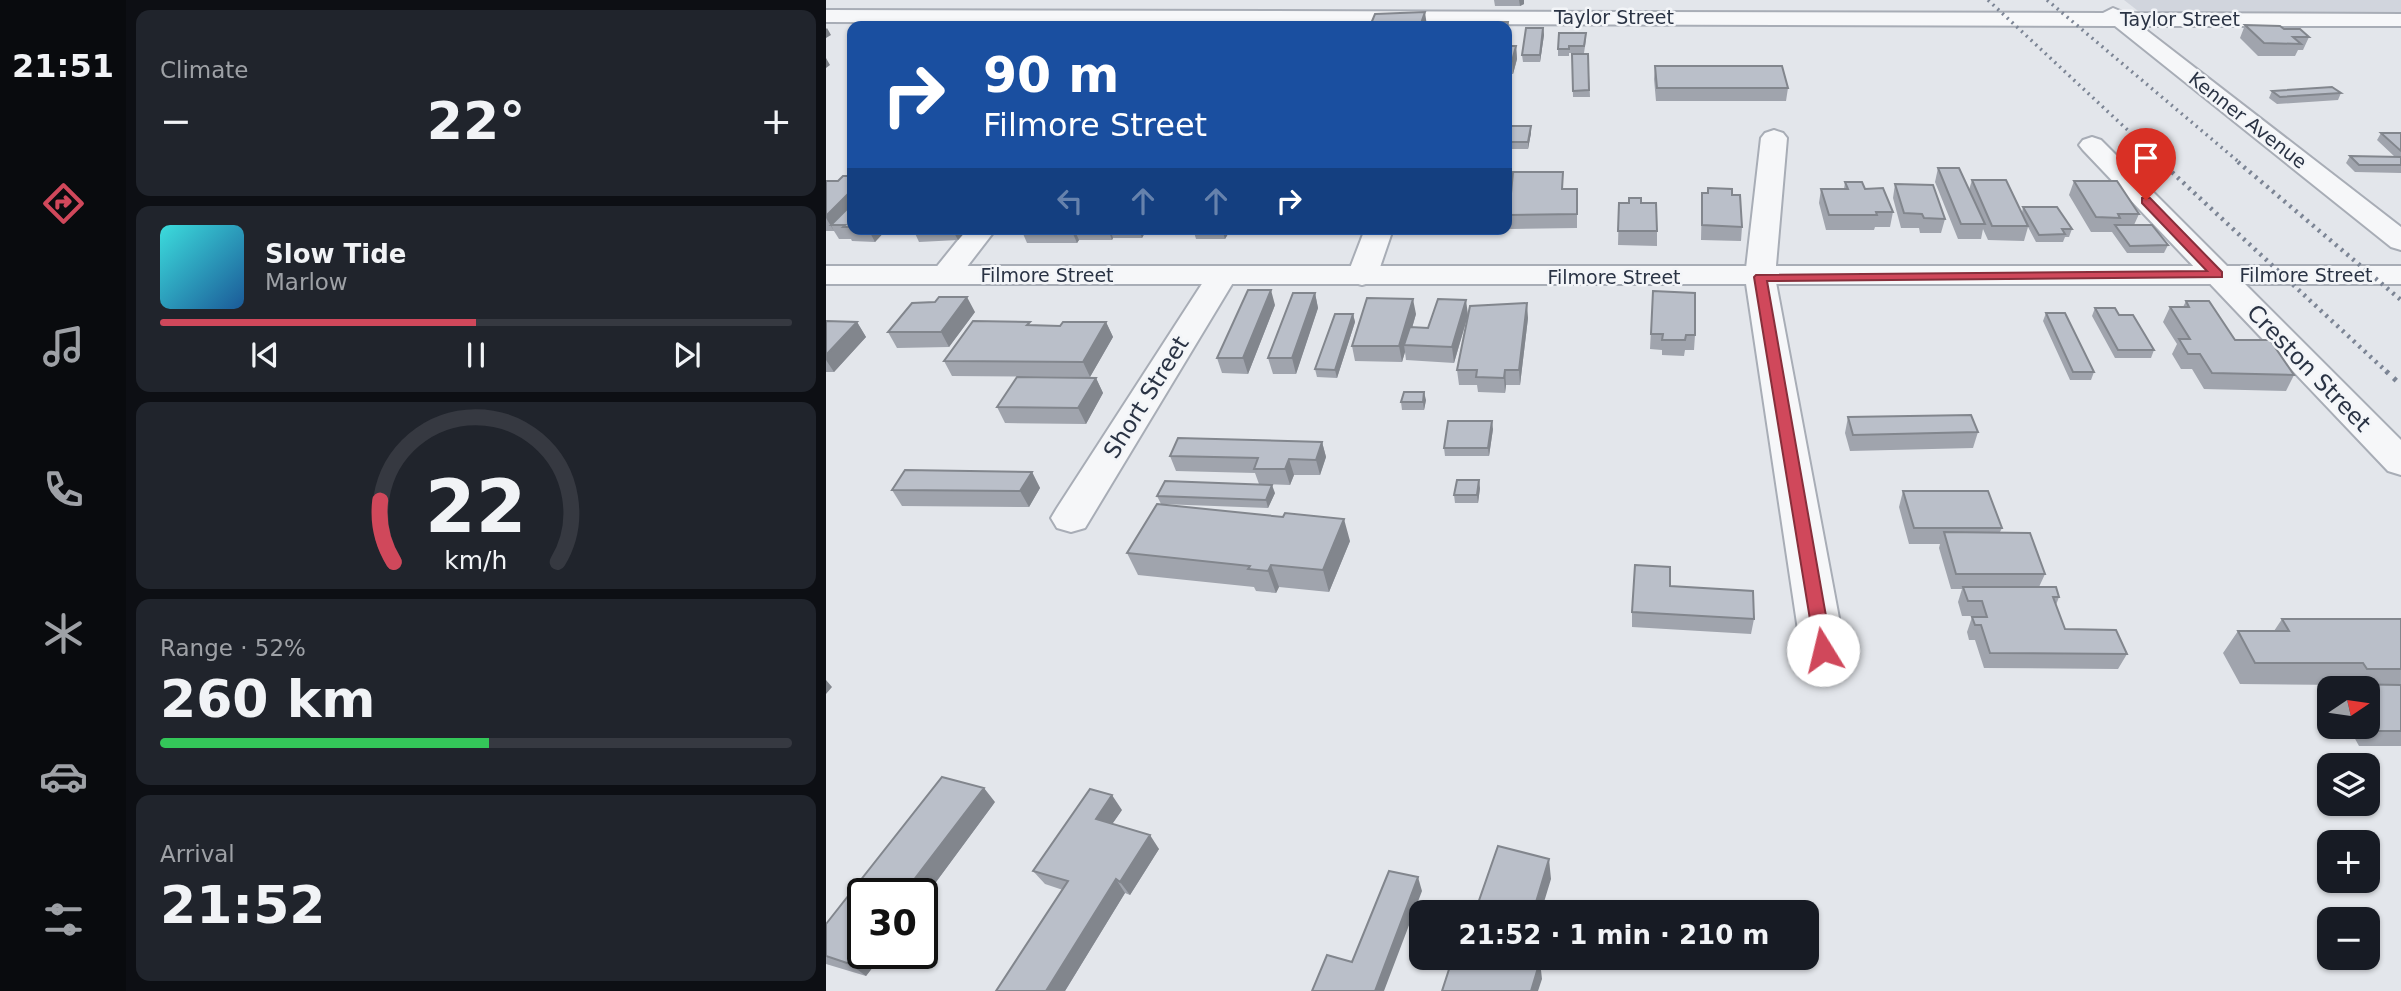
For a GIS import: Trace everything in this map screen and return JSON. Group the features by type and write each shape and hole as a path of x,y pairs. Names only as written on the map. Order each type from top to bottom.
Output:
{"street":[{"name":"Kenner Avenue","path":"2095,0 2401,241"},
{"name":"Taylor Street","path":"826,16 2401,20"},
{"path":"1774,138 1760,277 1823,650"},
{"name":"Creston Street","path":"2092,145 2401,463"},
{"path":"945,275 977,235"},
{"path":"1362,276 1377,235"},
{"name":"Filmore Street","path":"826,275 2401,275"},
{"name":"Short Street","path":"1071,518 1222,276"}],"shaded area":[{"path":"2124,0 2401,0 2401,14 2142,14"}],"building":[{"path":"1425,12 1422,21 1372,21 1375,14"},
{"path":"2245,25 2300,29 2309,37 2293,37 2301,44 2264,43"},
{"path":"1526,28 1543,28 1540,55 1522,55"},
{"path":"1559,33 1586,33 1584,46 1558,49"},
{"path":"1572,54 1588,54 1589,90 1573,91"},
{"path":"1655,66 1782,66 1788,88 1657,88"},
{"path":"2332,87 2341,93 2280,97 2272,91"},
{"path":"1512,126 1531,126 1528,142 1512,142"},
{"path":"2381,133 2401,133 2401,151"},
{"path":"2350,156 2401,157 2401,165 2359,165"},
{"path":"1938,168 1959,168 1985,224 1961,224"},
{"path":"1513,172 1563,172 1562,189 1577,189 1577,214 1512,215"},
{"path":"847,176 847,195 826,216 826,181 838,181"},
{"path":"1972,180 2006,180 2028,226 1992,226"},
{"path":"2074,181 2117,181 2139,214 2118,214 2120,218 2096,217"},
{"path":"1845,182 1862,182 1865,189 1883,188 1893,212 1876,212 1877,215 1829,215 1821,189 1848,189"},
{"path":"1895,184 1933,185 1945,219 1904,213"},
{"path":"1708,188 1732,189 1732,195 1740,195 1742,227 1702,225 1702,193 1708,193"},
{"path":"1629,198 1641,198 1641,203 1656,203 1657,231 1618,231 1619,203 1629,203"},
{"path":"2023,207 2057,207 2072,229 2062,229 2065,234 2039,235"},
{"path":"847,209 847,227 831,225"},
{"path":"2115,225 2152,225 2168,245 2130,246"},
{"path":"1248,290 1271,290 1243,358 1217,358"},
{"path":"1653,291 1695,293 1695,335 1686,335 1685,340 1662,340 1663,334 1651,334"},
{"path":"1293,293 1315,293 1292,358 1268,358"},
{"path":"939,297 967,297 941,332 888,332 912,303 935,302"},
{"path":"1367,298 1413,299 1399,346 1352,346"},
{"path":"1438,299 1466,300 1452,347 1404,345 1410,327 1428,328"},
{"path":"2186,301 2209,301 2235,340 2270,340 2294,375 2212,373 2200,354 2188,354 2179,339 2190,339 2170,307 2189,307"},
{"path":"1527,303 1519,370 1505,370 1504,378 1476,377 1477,370 1457,370 1470,306"},
{"path":"2095,308 2115,308 2119,315 2133,315 2154,350 2118,350"},
{"path":"2046,313 2065,313 2094,372 2073,372"},
{"path":"1335,314 1353,314 1335,370 1315,369"},
{"path":"826,321 857,322 826,355"},
{"path":"973,321 1030,322 1027,325 1060,326 1063,322 1106,322 1083,362 944,361"},
{"path":"1017,377 1096,378 1078,408 997,407"},
{"path":"1404,392 1424,392 1423,402 1401,402"},
{"path":"1971,415 1978,432 1853,435 1848,417"},
{"path":"1448,421 1492,421 1488,448 1444,448"},
{"path":"1178,438 1322,442 1316,460 1289,459 1285,469 1254,469 1258,458 1170,456"},
{"path":"905,470 1032,472 1020,491 892,490"},
{"path":"1457,480 1479,480 1477,495 1454,495"},
{"path":"1165,481 1272,485 1266,500 1157,496"},
{"path":"1903,491 1988,491 2002,528 1914,528"},
{"path":"1157,504 1283,517 1285,513 1344,519 1323,570 1271,565 1268,571 1248,569 1250,566 1127,553"},
{"path":"1944,532 2030,533 2045,574 1956,574"},
{"path":"1635,565 1670,567 1670,586 1753,591 1754,619 1632,612"},
{"path":"1963,587 2056,587 2059,597 2053,597 2065,629 2116,630 2127,654 1990,653 1981,625 1975,625 1972,617 1987,617 1982,601 1968,601"},
{"path":"2282,619 2401,619 2401,669 2367,669 2363,663 2255,663 2238,631 2289,631"},
{"path":"2380,685 2401,685 2401,731 2380,731"},
{"path":"942,777 984,788 915,878 862,878"},
{"path":"1090,789 1112,795 1096,819 1150,835 1120,882 1116,879 1046,991 996,991 1068,881 1033,871"},
{"path":"1498,846 1549,859 1537,900 1479,900"},
{"path":"1389,871 1418,877 1375,991 1312,991 1327,955 1352,962"},
{"path":"847,897 847,963 826,956 826,924"},
{"path":"1449,970 1537,970 1531,991 1442,991"}],"railway":[{"path":"1988,0 2163,163"},
{"path":"2047,0 2240,163"},
{"path":"2161,162 2388,373"},
{"path":"2238,162 2401,300"},
{"path":"2386,371 2401,385"}],"route":[{"path":"1823,650 1760,277 2218,274 2146,200"}]}
